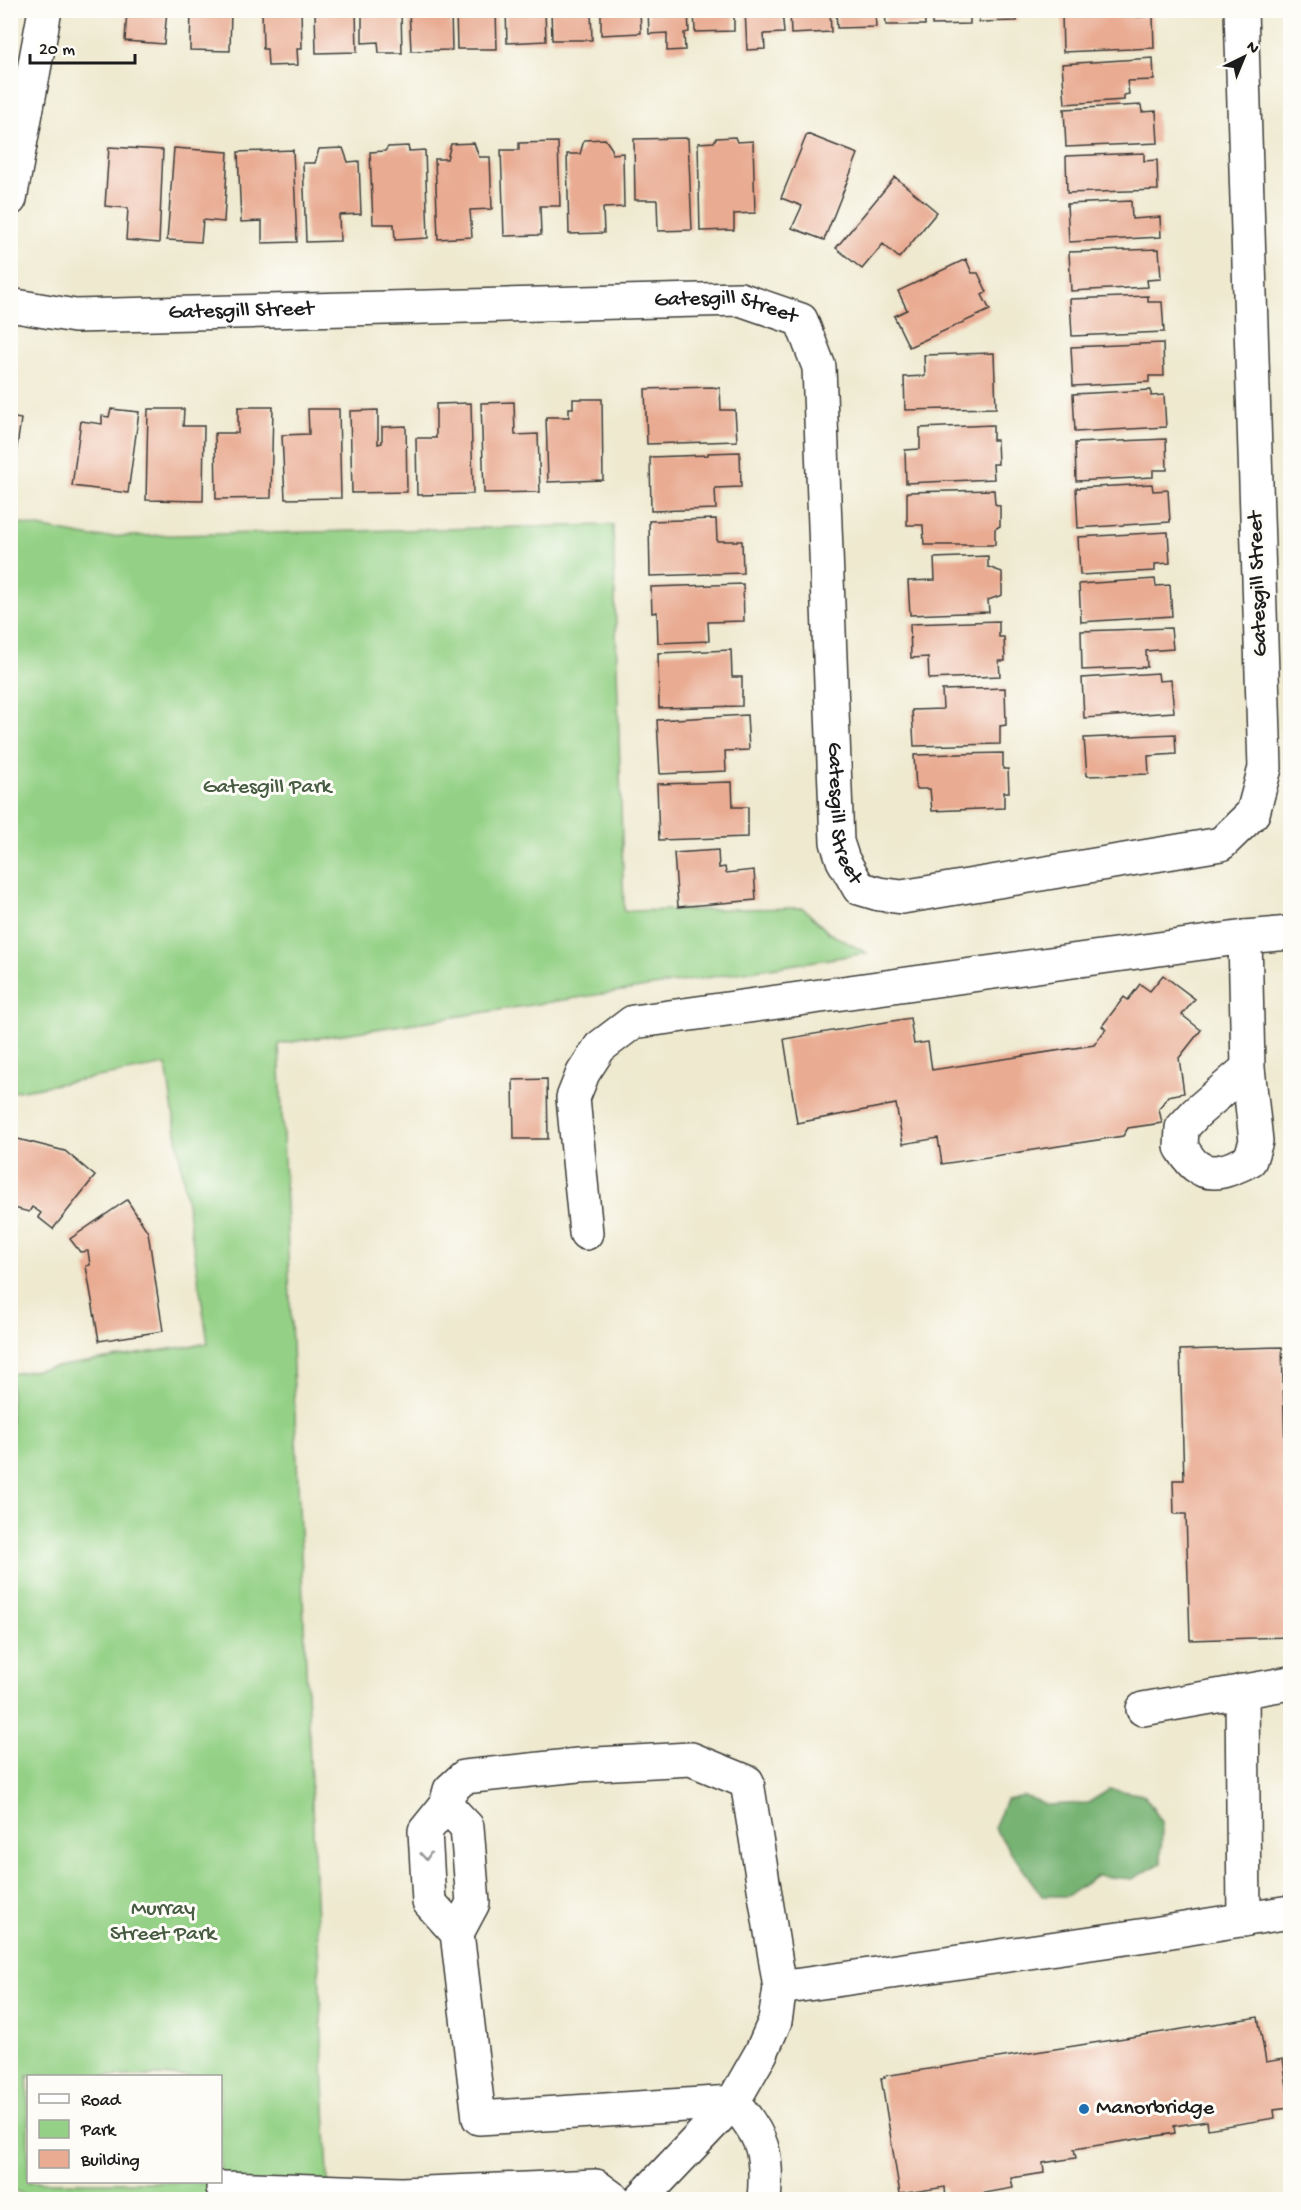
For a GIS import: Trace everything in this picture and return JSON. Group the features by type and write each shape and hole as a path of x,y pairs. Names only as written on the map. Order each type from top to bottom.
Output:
{"street":[{"path":"10,199 45,10"},
{"name":"Gatesgill Street","path":"10,305 75,316 740,299 801,320 819,367 837,842 843,860 859,888 902,897 1221,844 1253,813 1265,768 1241,10"},
{"path":"586,1233 573,1098 583,1073 600,1047 633,1023 1245,937 1290,933"},
{"path":"1245,937 1248,1068"},
{"path":"1143,1709 1290,1683"},
{"path":"1242,1691 1244,1920"},
{"path":"457,1933 429,1902 425,1831 446,1805 450,1790 464,1777 578,1765 692,1759 747,1782 780,1988 776,2021 733,2102 640,2199"},
{"path":"446,1805 466,1827 473,1903 457,1933 479,2118 733,2102"},
{"path":"780,1988 1290,1912"},
{"path":"733,2102 750,2121 763,2144 767,2175 764,2199"},
{"path":"233,2199 223,2188 401,2194 596,2186 615,2199"}],"green space":[{"path":"11,522 92,537 613,525 624,911 803,908 829,933 867,953 279,1044 329,2199 42,2200 11,2190 11,1374 208,1343 166,1065 11,1092"},
{"path":"1110,1789 1144,1795 1162,1822 1161,1863 1132,1879 1097,1876 1067,1896 1042,1896 994,1828 1006,1800 1024,1796 1048,1805 1088,1803"}],"building":[{"path":"127,10 167,10 164,44 125,41"},
{"path":"191,10 231,10 230,51 190,50"},
{"path":"262,10 301,10 302,49 297,49 298,65 268,66 267,49 263,49"},
{"path":"315,10 356,10 357,52 316,53"},
{"path":"362,10 401,10 402,53 379,53 378,42 362,43"},
{"path":"409,10 451,10 452,50 411,51"},
{"path":"456,10 496,10 497,49 457,49"},
{"path":"506,10 545,10 546,41 507,43"},
{"path":"551,10 591,10 592,40 552,40"},
{"path":"601,10 640,10 641,33 601,35"},
{"path":"648,10 688,10 689,32 684,33 685,50 667,51 667,33 649,34"},
{"path":"694,10 734,10 734,31 695,32"},
{"path":"745,10 782,10 784,33 764,34 765,49 747,50"},
{"path":"790,10 830,10 831,32 791,34"},
{"path":"836,10 875,10 876,27 837,28"},
{"path":"885,10 924,10 925,25 886,25"},
{"path":"932,10 970,10 970,24 932,25"},
{"path":"979,10 1017,10 1017,21 979,22"},
{"path":"1138,11 1138,17 1153,16 1154,48 1063,52 1062,14"},
{"path":"1153,58 1154,80 1127,81 1129,94 1124,95 1124,100 1065,104 1062,64"},
{"path":"1141,105 1142,112 1156,111 1158,143 1066,147 1064,109"},
{"path":"807,134 858,154 824,240 792,228 802,206 781,198"},
{"path":"735,137 737,142 753,141 755,213 734,214 734,230 700,231 698,143 714,142 716,138"},
{"path":"688,138 692,230 658,231 657,200 635,200 634,139"},
{"path":"605,139 612,149 612,154 623,153 624,207 603,208 604,233 569,234 567,154 580,154 584,140"},
{"path":"558,142 560,206 540,206 541,235 504,236 501,150 519,150 519,143"},
{"path":"474,143 479,157 490,157 492,209 470,210 472,237 438,239 435,159 447,159 451,144"},
{"path":"408,146 409,151 425,150 428,238 395,240 394,224 373,224 370,152 385,151 388,147"},
{"path":"109,147 163,150 159,243 126,240 128,208 105,206"},
{"path":"174,148 228,152 224,222 203,220 201,242 167,240"},
{"path":"343,148 348,162 359,161 361,214 339,215 340,241 306,242 303,163 315,163 319,149"},
{"path":"293,150 297,242 262,243 262,221 241,222 238,152"},
{"path":"1144,153 1144,161 1157,160 1158,190 1067,193 1066,156"},
{"path":"895,177 937,212 899,258 883,244 862,269 836,248"},
{"path":"1131,201 1132,219 1160,217 1161,237 1069,242 1067,204"},
{"path":"1159,249 1161,279 1147,280 1148,287 1071,291 1069,252"},
{"path":"966,259 972,273 978,273 987,292 982,295 990,310 909,347 894,316 907,310 898,291"},
{"path":"1148,296 1148,302 1162,302 1164,332 1072,336 1070,299"},
{"path":"1163,343 1164,376 1149,376 1149,382 1073,386 1071,347"},
{"path":"994,353 996,408 905,410 904,377 925,376 924,355"},
{"path":"720,388 721,410 735,410 737,441 647,444 645,389"},
{"path":"1151,390 1151,396 1164,395 1166,427 1075,432 1073,394"},
{"path":"573,399 602,399 603,480 548,482 546,417 569,417 569,408 573,408"},
{"path":"514,402 515,435 538,434 540,492 484,493 481,403"},
{"path":"471,403 473,494 417,495 416,438 436,438 436,404"},
{"path":"238,407 273,407 271,498 216,499 215,433 238,433"},
{"path":"111,409 139,412 128,493 72,486 81,421 102,424 102,416 109,417"},
{"path":"148,409 184,409 183,426 204,426 203,501 146,500"},
{"path":"308,409 339,409 341,498 285,499 282,435 309,434"},
{"path":"378,410 378,444 382,443 382,427 406,426 407,492 352,493 350,411"},
{"path":"10,417 21,419 12,481 10,481"},
{"path":"993,425 993,440 997,440 998,464 993,464 994,479 906,483 905,450 920,449 920,428"},
{"path":"1166,439 1167,470 1153,470 1153,477 1076,481 1075,443"},
{"path":"740,452 741,487 715,488 716,509 651,511 650,457"},
{"path":"1152,484 1153,491 1168,490 1170,522 1078,528 1076,488"},
{"path":"994,490 995,504 1000,506 1000,526 995,529 995,545 924,545 923,525 907,525 907,492"},
{"path":"716,519 717,541 742,541 743,573 650,576 649,521"},
{"path":"1168,532 1170,563 1155,564 1155,571 1080,575 1078,537"},
{"path":"988,556 988,567 1002,572 1002,595 988,600 989,612 910,615 908,581 935,580 934,558"},
{"path":"1155,579 1156,586 1170,585 1172,616 1081,622 1079,584"},
{"path":"743,584 744,621 708,622 709,641 658,643 657,612 652,613 651,587"},
{"path":"999,621 999,637 1004,637 1005,661 999,661 1000,676 929,679 928,657 911,658 910,624"},
{"path":"1171,628 1173,649 1146,651 1147,667 1082,670 1081,631"},
{"path":"731,650 732,677 742,677 742,706 659,708 658,653"},
{"path":"1158,673 1159,681 1171,680 1174,712 1084,718 1082,678"},
{"path":"1005,688 1006,725 1000,726 1000,744 914,746 912,710 943,709 942,690"},
{"path":"747,715 749,750 725,751 726,771 660,774 657,720"},
{"path":"1175,734 1176,754 1148,756 1149,774 1087,776 1084,738"},
{"path":"1003,753 1003,769 1008,769 1009,792 1004,792 1004,808 932,811 930,789 916,789 914,755"},
{"path":"732,782 733,807 748,807 748,837 659,840 657,784"},
{"path":"718,850 719,868 725,867 726,873 754,870 756,900 678,907 674,853"},
{"path":"1163,975 1195,999 1182,1015 1201,1030 1179,1058 1184,1093 1168,1096 1159,1109 1162,1123 1128,1128 1123,1136 942,1164 938,1138 903,1144 896,1104 797,1123 784,1039 910,1018 914,1044 928,1042 932,1070 1094,1045 1106,1029 1102,1026 1124,997 1128,1000 1140,984 1150,991"},
{"path":"547,1079 548,1139 514,1139 513,1080"},
{"path":"10,1137 65,1151 95,1176 53,1229 38,1217 41,1213 32,1207 29,1212 10,1207"},
{"path":"127,1200 148,1232 163,1331 99,1341 86,1266 90,1265 88,1251 80,1252 70,1239"},
{"path":"1282,1347 1286,1481 1290,1480 1290,1512 1287,1512 1290,1637 1190,1640 1186,1514 1174,1514 1173,1480 1184,1480 1180,1350"},
{"name":"Manorbridge","path":"1258,2017 1266,2062 1283,2059 1290,2108 1274,2110 1275,2118 1208,2129 1207,2121 1174,2126 1175,2133 1074,2149 1076,2158 1043,2163 1044,2173 1011,2178 1013,2188 979,2194 980,2200 946,2200 945,2187 900,2194 881,2078 885,2078 884,2076"}],"place":[{"name":"Manorbridge","path":"1084,2109"}],"park label":[{"name":"Gatesgill Park","path":"267,788"},
{"name":"Murray Street Park","path":"163,1922"}]}
